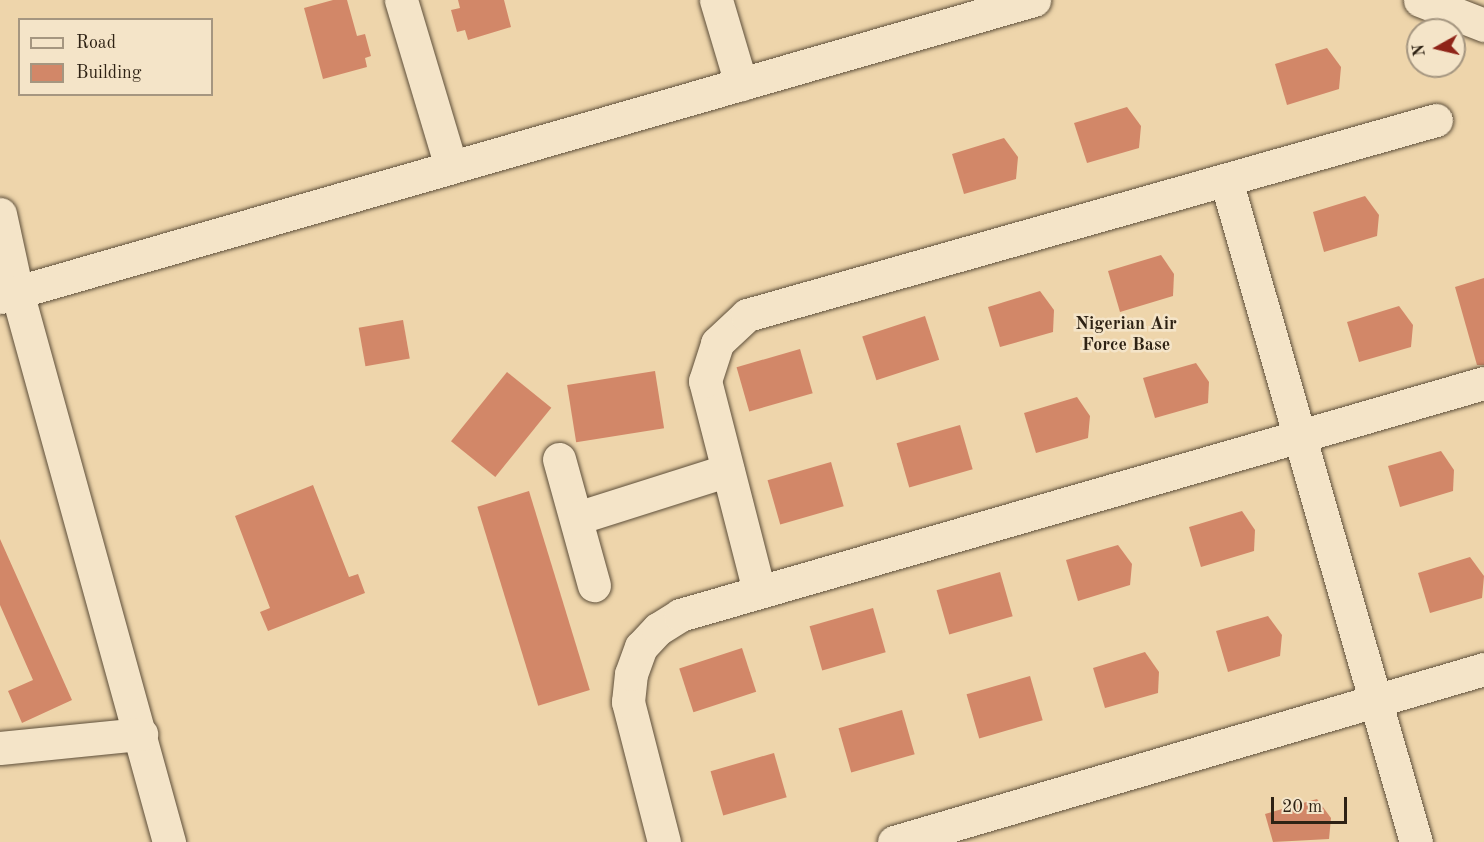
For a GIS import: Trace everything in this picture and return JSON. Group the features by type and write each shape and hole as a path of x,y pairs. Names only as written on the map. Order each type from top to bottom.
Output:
{"street":[{"path":"401,0 451,167"},
{"path":"716,0 741,84"},
{"path":"9,294 1034,0"},
{"path":"1420,0 1484,25"},
{"path":"759,591 705,381 708,362 717,343 747,315 1436,120"},
{"path":"1226,180 1416,842"},
{"path":"0,214 9,294 141,735 169,842"},
{"path":"664,842 628,702 638,656 658,629 680,615 1484,383"},
{"path":"559,459 594,585"},
{"path":"577,518 728,470"},
{"path":"894,842 1484,669"},
{"path":"0,748 141,735"}],"building":[{"path":"333,0 347,0 357,36 365,34 371,56 365,58 367,67 323,79 304,8"},
{"path":"458,0 504,0 511,27 468,40 465,30 457,32 451,10 460,8"},
{"path":"1327,48 1341,67 1339,89 1287,105 1275,64"},
{"path":"1127,107 1141,126 1139,148 1087,163 1074,123"},
{"path":"1004,138 1018,157 1016,179 964,194 952,154"},
{"path":"1365,196 1379,215 1377,236 1324,252 1313,212"},
{"path":"1161,255 1174,274 1173,296 1120,312 1108,271"},
{"path":"1484,278 1484,365 1477,365 1455,287"},
{"path":"1040,291 1054,310 1053,332 1000,347 988,307"},
{"path":"1399,306 1413,325 1411,347 1359,362 1347,322"},
{"path":"925,316 939,360 876,380 862,336"},
{"path":"403,320 410,358 365,366 359,328"},
{"path":"800,349 813,393 749,411 737,367"},
{"path":"1196,363 1209,382 1208,403 1155,418 1143,378"},
{"path":"655,371 664,428 576,442 567,385"},
{"path":"507,372 551,408 495,477 451,441"},
{"path":"1077,397 1090,416 1088,438 1036,453 1024,413"},
{"path":"960,425 973,469 909,487 897,443"},
{"path":"1441,451 1454,470 1453,491 1400,507 1388,466"},
{"path":"831,462 844,506 780,524 768,480"},
{"path":"313,485 349,577 358,574 365,593 268,631 260,612 270,608 235,516"},
{"path":"529,491 590,690 538,706 477,507"},
{"path":"1242,511 1255,530 1254,551 1201,567 1189,527"},
{"path":"0,539 72,700 22,723 8,691 33,680 0,605"},
{"path":"1118,545 1132,564 1130,585 1078,601 1066,560"},
{"path":"1470,557 1484,576 1482,598 1430,613 1418,573"},
{"path":"1000,572 1013,616 949,634 937,590"},
{"path":"873,608 886,652 822,670 810,626"},
{"path":"1268,616 1282,635 1280,656 1228,672 1216,631"},
{"path":"742,648 756,692 693,712 679,668"},
{"path":"1145,652 1159,672 1158,693 1105,708 1093,668"},
{"path":"1030,676 1043,720 979,738 967,694"},
{"path":"902,710 915,754 851,772 839,728"},
{"path":"774,753 787,797 723,815 711,771"},
{"path":"1317,799 1331,818 1329,839 1273,842 1265,814"}],"district":[{"name":"Nigerian Air Force Base","path":"1126,335"}]}
